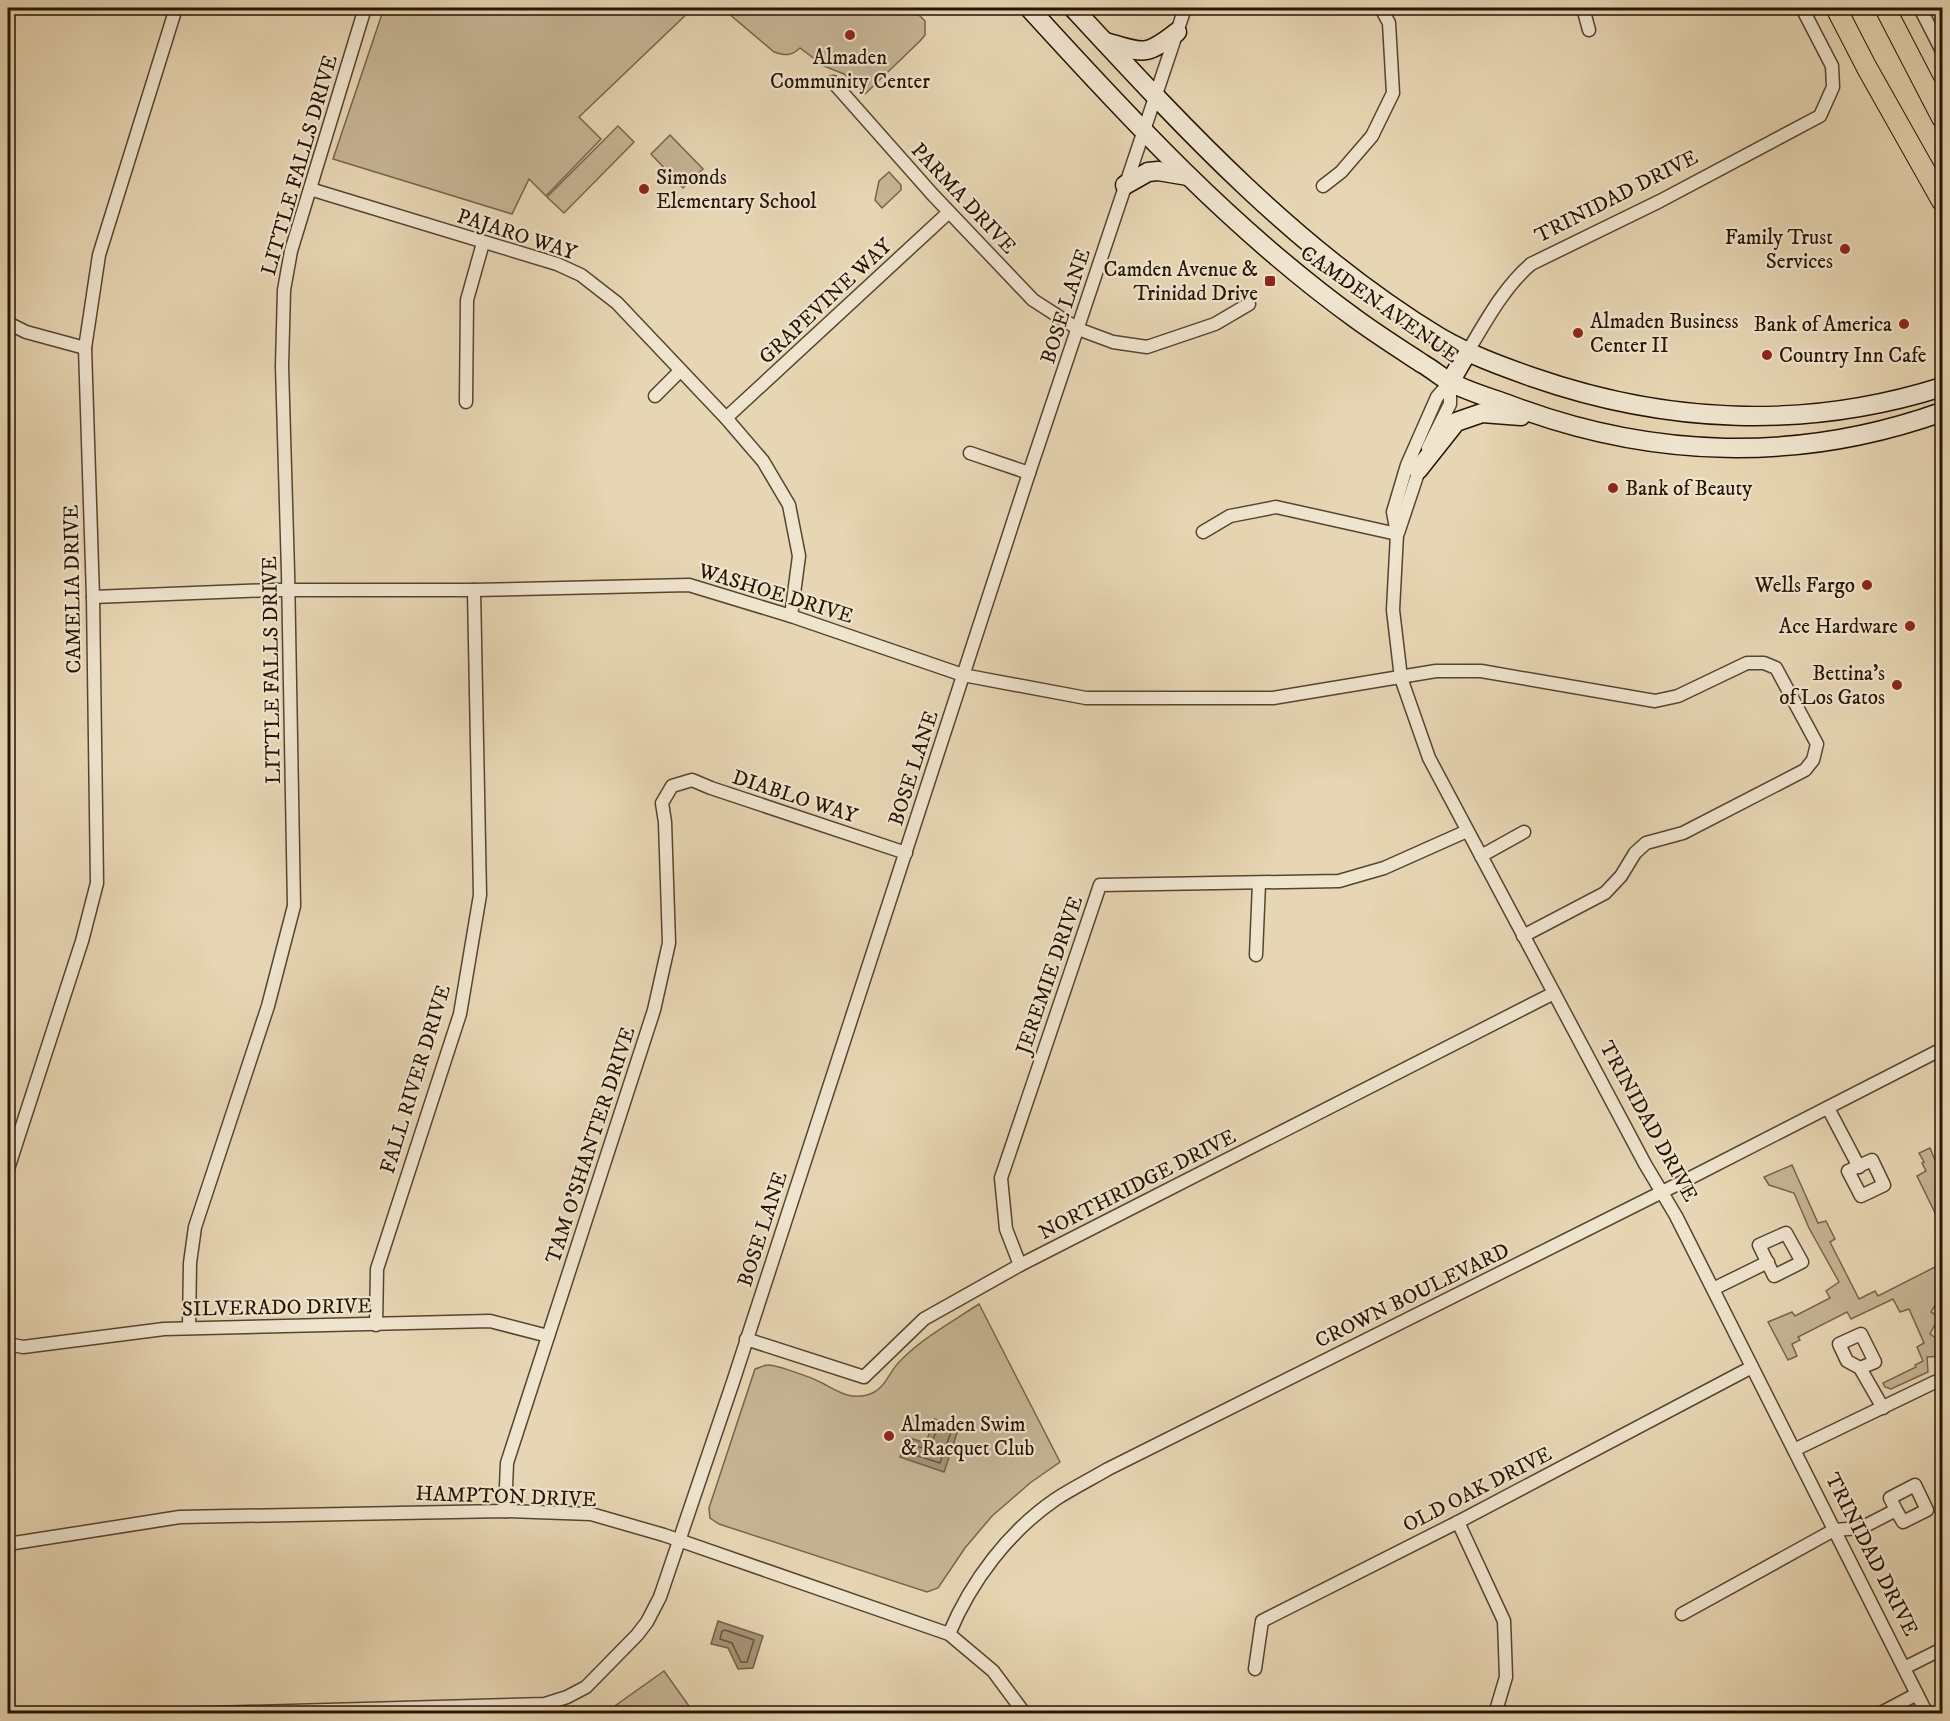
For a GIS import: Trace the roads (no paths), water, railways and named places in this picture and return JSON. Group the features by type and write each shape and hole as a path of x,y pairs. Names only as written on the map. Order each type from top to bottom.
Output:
{"main road":[{"name":"CAMDEN AVENUE","path":"1029,8 1142,131 1233,220 1316,290 1384,339 1450,382 1541,417 1622,438 1709,447 1755,448 1813,445 1904,425 1942,412"},
{"name":"CAMDEN AVENUE","path":"1073,8 1223,167 1333,263 1440,338 1498,365 1567,389 1622,404 1729,416 1766,417 1841,410 1903,398 1942,387"},
{"path":"1836,8 1942,201"},
{"path":"1885,8 1942,118"},
{"path":"1105,42 1147,51 1158,47 1177,32"},
{"path":"1125,185 1148,172 1188,176"},
{"name":"TRINIDAD DRIVE","path":"1450,382 1468,351"},
{"path":"1418,470 1456,422 1482,413 1541,417"}],"street":[{"name":"CAMELIA DRIVE","path":"8,1169 82,941 97,883 93,597 85,348 99,255 176,8"},
{"name":"LITTLE FALLS DRIVE","path":"189,1328 190,1263 195,1227 268,1006 294,906 282,366 283,310 291,251 365,8"},
{"name":"BOSE LANE","path":"176,1713 530,1705 555,1702 586,1687 647,1622 660,1597 746,1339 1029,473 1185,8"},
{"path":"1323,186 1341,172 1372,136 1393,93 1389,22 1381,8"},
{"path":"1583,8 1589,30"},
{"name":"TRINIDAD DRIVE","path":"1468,351 1517,276 1531,264 1660,201 1820,116 1833,87 1832,66 1802,8"},
{"path":"1920,8 1942,51"},
{"name":"PARMA DRIVE","path":"833,82 949,212 1033,300 1078,329 1113,342 1147,347 1215,324 1249,303"},
{"name":"PAJARO WAY","path":"310,189 557,264 602,289 726,418 763,461 789,505 799,556 791,616"},
{"name":"GRAPEVINE WAY","path":"726,418 949,212"},
{"path":"466,402 467,300 483,243"},
{"path":"8,323 26,332 85,348"},
{"path":"655,396 680,370"},
{"name":"TRINIDAD DRIVE","path":"1397,534 1418,470 1450,404 1450,382"},
{"name":"TRINIDAD DRIVE","path":"1450,382 1437,397 1407,465 1393,512 1397,534 1393,610 1401,678 1429,759 1676,1216 1927,1713"},
{"path":"970,453 1029,473"},
{"path":"1203,532 1230,516 1276,507 1397,534"},
{"name":"WASHOE DRIVE","path":"93,597 288,590 474,590 689,585 791,616 963,675 1086,698 1273,698 1436,671 1481,671 1655,701 1678,696 1747,663 1764,663 1776,668 1816,744 1813,760 1805,770 1683,833 1646,843 1635,853 1621,876 1605,893 1523,936"},
{"name":"FALL RIVER DRIVE","path":"376,1324 377,1269 460,1014 480,895 474,590"},
{"name":"DIABLO WAY","path":"672,786 692,780 906,853"},
{"name":"TAM O'SHANTER DRIVE","path":"505,1511 507,1463 654,1011 669,943 665,822 662,803 672,786"},
{"name":"JEREMIE DRIVE","path":"1020,1265 1006,1229 1001,1178 1100,885 1339,881 1384,868 1467,831"},
{"path":"1481,856 1524,832"},
{"path":"1256,955 1259,883"},
{"name":"NORTHRIDGE DRIVE","path":"746,1339 864,1377 924,1319 1020,1265 1554,993"},
{"name":"CROWN BOULEVARD","path":"949,1635 957,1615 975,1585 996,1555 1024,1526 1055,1500 1116,1464 1662,1192 1942,1049"},
{"path":"1828,1108 1859,1167"},
{"path":"1713,1290 1768,1262"},
{"name":"SILVERADO DRIVE","path":"8,1344 23,1347 164,1329 490,1322 548,1336"},
{"name":"OLD OAK DRIVE","path":"1255,1669 1262,1621 1458,1522 1752,1367"},
{"path":"1860,1368 1883,1408"},
{"path":"1794,1450 1935,1382 1942,1382"},
{"path":"1682,1614 1834,1530 1861,1528 1896,1510"},
{"name":"HAMPTON DRIVE","path":"8,1545 180,1517 505,1511 591,1514 679,1540 949,1635 993,1671 1025,1713"},
{"path":"1458,1522 1504,1621 1506,1677 1495,1713"},
{"path":"1904,1668 1942,1649"},
{"path":"1879,1713 1917,1694"}],"water":[{"path":"934,1419 959,1427 944,1472 900,1457 906,1437 926,1443"},
{"path":"718,1621 763,1636 753,1668 738,1669 728,1648 711,1644"}],"place":[{"name":"Almaden Community Center","path":"850,35"},
{"name":"Simonds Elementary School","path":"644,189"},
{"name":"Family Trust Services","path":"1845,249"},
{"name":"Camden Avenue & Trinidad Drive","path":"1270,281"},
{"name":"Bank of America","path":"1904,324"},
{"name":"Almaden Business Center II","path":"1578,333"},
{"name":"Country Inn Cafe","path":"1767,355"},
{"name":"Bank of Beauty","path":"1613,488"},
{"name":"Wells Fargo","path":"1867,585"},
{"name":"Ace Hardware","path":"1910,626"},
{"name":"Bettina's of Los Gatos","path":"1897,685"},
{"name":"Almaden Swim & Racquet Club","path":"889,1436"}]}
